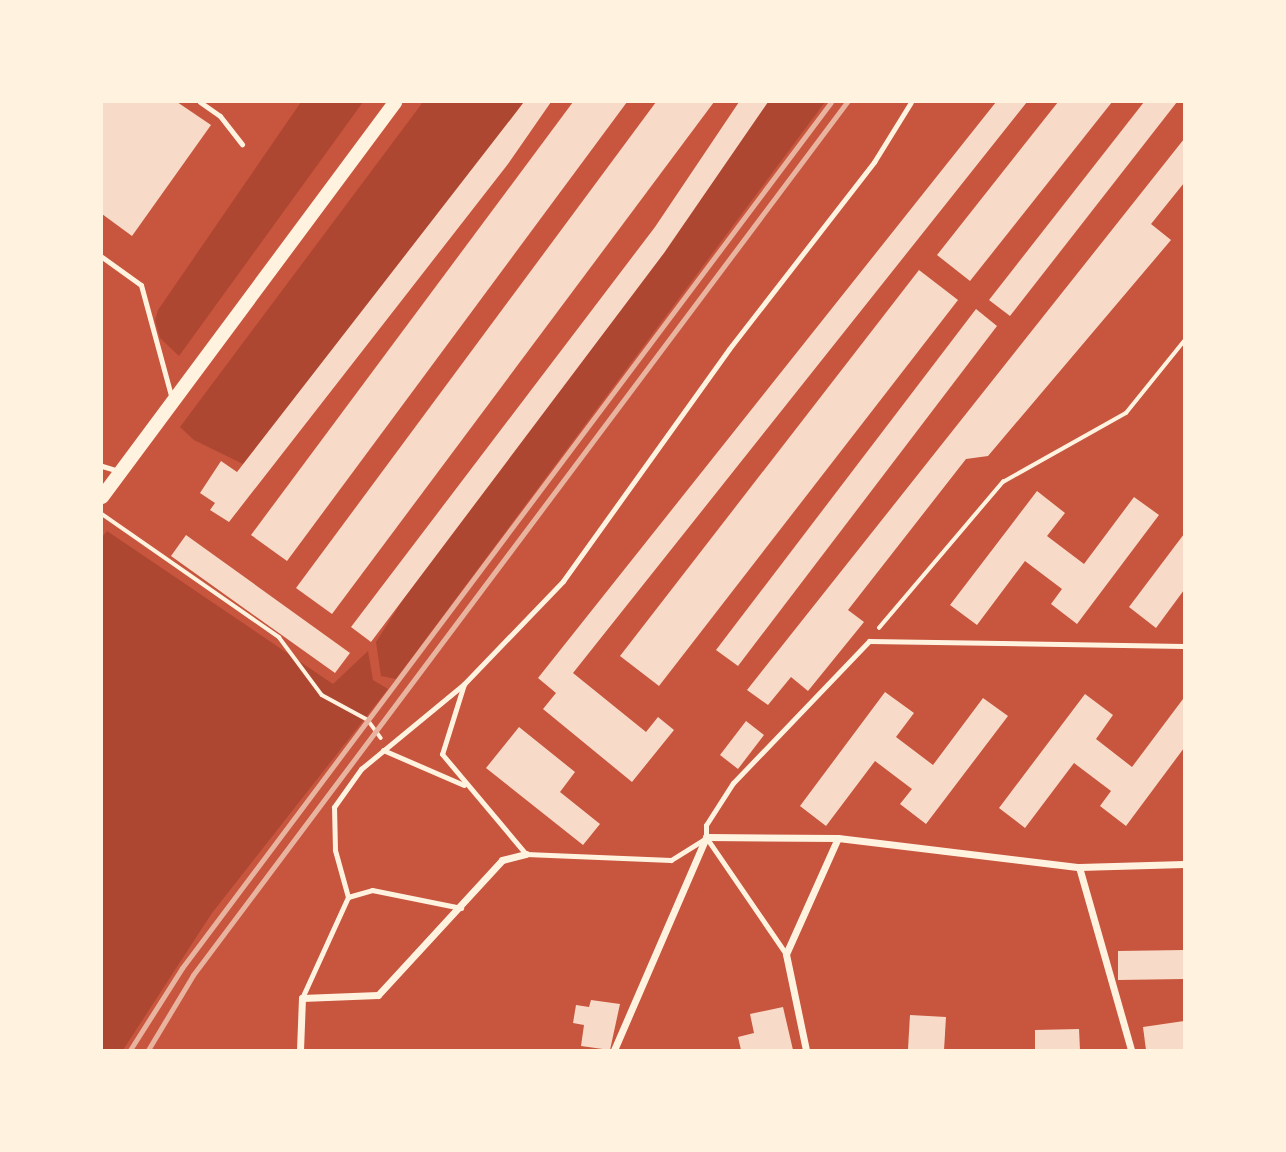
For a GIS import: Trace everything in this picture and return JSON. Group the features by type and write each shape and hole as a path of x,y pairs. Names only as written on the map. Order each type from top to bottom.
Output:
{"main road":[{"path":"102,497 395,102"}],"street":[{"path":"614,1051 706,837 838,838 1079,867 1185,864"},
{"path":"806,1051 786,954 838,838"},
{"path":"300,1051 302,998 378,995 462,909 502,860 526,854"},
{"path":"1079,867 1131,1051"}],"lane":[{"path":"200,102 242,144"},
{"path":"302,998 348,897 335,850 334,807 361,769 464,684 563,581 729,349 874,162 911,102"},
{"path":"102,257 141,285 173,402"},
{"path":"102,466 121,472"},
{"path":"786,954 706,837 706,825 733,783 869,641 1185,646"},
{"path":"464,684 442,754 526,854 671,860 706,837"},
{"path":"383,750 467,787"},
{"path":"348,897 372,890 462,909"}],"path":[{"path":"869,641 1003,482 1126,413 1185,341"},
{"path":"102,514 279,638 322,695 378,729 383,750"}],"shaded area":[{"path":"301,102 363,102 179,356 160,338 155,320 158,310"},
{"path":"423,102 523,102 491,149 243,464 194,440 180,427"},
{"path":"768,102 825,102 396,679 381,676 376,642 404,598 664,253"},
{"path":"107,531 333,684 368,651 373,680 388,689 212,913 123,1050 102,1050 102,537"}],"building":[{"path":"102,102 177,102 211,125 132,236 102,214"},
{"path":"524,102 551,102 508,164 229,522 210,510 215,503 200,493 221,461 237,472"},
{"path":"573,102 627,102 287,561 251,535"},
{"path":"656,102 714,102 332,614 296,588"},
{"path":"739,102 768,102 664,253 371,642 351,627 655,227"},
{"path":"996,102 1027,102 573,673 646,732 658,717 674,730 632,782 543,709 556,693 538,678"},
{"path":"1058,102 1112,102 970,281 937,255"},
{"path":"1144,102 1177,102 1010,316 989,300"},
{"path":"1184,139 1184,183 1151,224 1171,240 988,456 966,459 848,610 864,622 808,691 791,677 768,705 747,690"},
{"path":"919,270 958,300 659,686 620,656"},
{"path":"976,309 997,326 738,666 716,650"},
{"path":"1037,491 1065,513 1047,536 1084,564 1134,497 1159,515 1077,624 1051,604 1062,589 1025,561 977,625 950,605"},
{"path":"1184,534 1184,590 1156,628 1129,607"},
{"path":"186,535 350,653 335,673 171,556"},
{"path":"885,692 914,713 896,737 933,765 983,698 1008,716 926,824 900,804 912,789 875,761 826,826 800,806"},
{"path":"1085,694 1113,715 1096,739 1132,767 1183,699 1184,748 1126,826 1100,806 1111,791 1074,763 1025,828 999,808"},
{"path":"746,721 764,735 738,769 720,755"},
{"path":"519,727 575,772 560,792 600,824 583,845 486,768"},
{"path":"1184,950 1184,979 1118,980 1118,951"},
{"path":"591,1000 620,1004 610,1050 581,1046 584,1025 573,1023 576,1005 589,1007"},
{"path":"783,1007 793,1050 741,1050 738,1037 754,1033 750,1014"},
{"path":"910,1015 946,1017 944,1050 908,1049"},
{"path":"1184,1021 1184,1050 1146,1050 1143,1027"},
{"path":"1079,1029 1080,1050 1035,1050 1035,1030"}],"railway":[{"path":"130,1050 182,968 831,102"},
{"path":"148,1050 193,975 847,102"}]}
